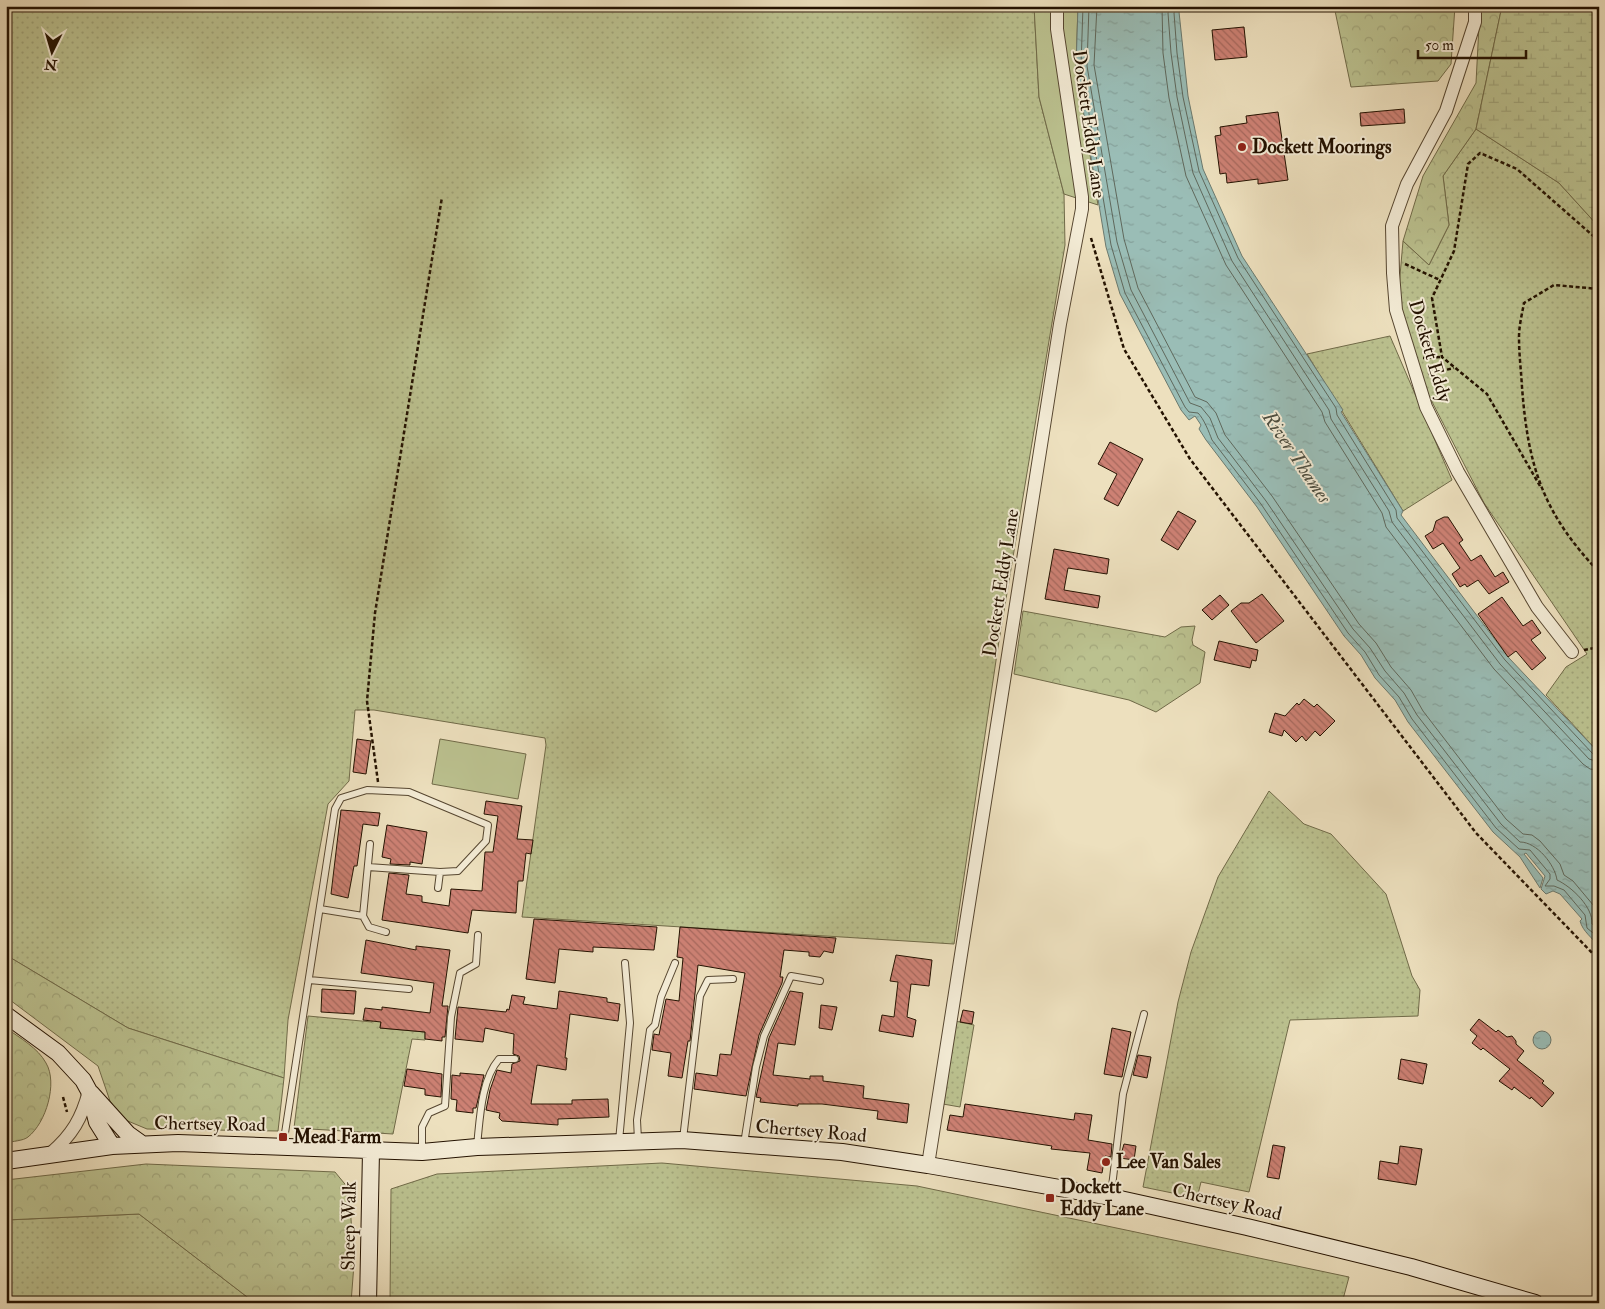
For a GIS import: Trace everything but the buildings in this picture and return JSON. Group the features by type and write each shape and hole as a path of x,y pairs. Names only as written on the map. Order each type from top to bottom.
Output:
{"main road":[{"name":"Chertsey Road","path":"6,1015 58,1053 128,1134 142,1144 284,1146 422,1152 477,1147 638,1140 682,1140 842,1152 928,1164 1111,1197 1247,1227 1411,1268 1535,1303"},
{"name":"Chertsey Road","path":"89,1091 97,1122 112,1146"},
{"path":"6,1160 51,1153 142,1144"},
{"name":"Sheep Walk","path":"368,1303 371,1151"}],"street":[{"name":"Dockett Eddy Lane","path":"928,1164 1060,324 1082,209 1082,197 1057,29 1057,6"},
{"name":"Dockett Eddy","path":"1475,6 1475,22 1446,111 1407,184 1392,226 1392,259 1396,310 1426,406 1458,472 1537,607 1572,652"},
{"path":"51,1153 66,1140 77,1125 89,1091"}],"lane":[{"path":"284,1146 335,809 341,798 366,790 409,792 488,825 486,841 458,871 440,872 368,867"},
{"path":"370,844 364,916 369,927 386,932"},
{"path":"438,888 440,872"},
{"path":"320,909 364,916"},
{"path":"422,1152 422,1127 429,1113 445,1106 451,1017 460,973 476,964 478,935"},
{"path":"619,1141 630,1023 625,963"},
{"path":"638,1140 638,1120 650,1030 655,1025 661,997 675,964"},
{"path":"743,1145 756,1067 764,1036 787,981 791,976 820,981"},
{"path":"682,1140 700,996 708,980 733,979"},
{"path":"309,980 409,989"},
{"path":"1111,1197 1122,1094 1144,1014"},
{"path":"477,1147 480,1119 491,1068 499,1059 515,1059"}],"path":[{"path":"1599,241 1517,169 1480,152 1468,164 1454,251 1432,298 1442,357 1487,394 1540,486 1556,518 1576,548 1599,572"},
{"path":"379,791 367,701 376,612 442,197"},
{"path":"1091,238 1124,350 1190,459 1476,833 1599,960"},
{"path":"1392,259 1440,280"},
{"path":"1540,486 1525,431 1519,336 1524,303 1554,285 1599,288"},
{"path":"1416,377 1454,368"},
{"path":"63,1098 69,1118"}],"green space":[{"path":"6,6 1034,6 1039,97 1064,194 1065,245 998,647 954,944 522,917 546,745 545,738 374,710 355,710 349,781 328,804 288,1020 284,1078 128,1028 6,955"},
{"path":"1034,6 1078,6 1076,67 1098,205 1064,194 1039,97"},
{"path":"1334,6 1455,6 1451,64 1438,81 1351,87"},
{"path":"1480,6 1502,6 1476,129 1443,176 1449,225 1429,265 1403,241 1423,176 1476,83"},
{"path":"1502,6 1599,6 1599,227 1559,183 1476,129"},
{"path":"1476,129 1559,183 1599,227 1599,753 1546,695 1566,667 1587,654 1484,503 1428,394 1398,299 1403,241 1429,265 1449,225 1443,176"},
{"path":"1390,336 1452,480 1403,511 1307,354"},
{"path":"1023,611 1165,637 1181,627 1195,626 1192,640 1193,645 1205,652 1200,683 1156,712 1129,700 1014,674"},
{"path":"440,739 526,754 518,799 432,784"},
{"path":"1269,791 1304,824 1331,834 1386,894 1412,976 1420,990 1418,1016 1290,1020 1249,1192 1201,1182 1197,1198 1143,1187 1178,1002 1191,952 1218,877"},
{"path":"6,955 128,1028 284,1078 278,1131 147,1129 123,1119 110,1101 98,1066 6,997"},
{"path":"308,1016 372,1022 373,1018 381,1018 380,1028 425,1032 425,1040 412,1039 393,1134 294,1128"},
{"path":"955,1021 974,1025 960,1107 943,1104"},
{"path":"6,1028 43,1058 51,1081 45,1113 34,1131 26,1138 6,1143"},
{"path":"662,1163 917,1186 1349,1277 1342,1303 390,1303 391,1189 437,1174"},
{"path":"146,1164 335,1172 349,1189 354,1264 351,1303 255,1303 139,1214 6,1220 6,1180"},
{"path":"139,1214 255,1303 6,1303 6,1220"}],"water":[{"name":"River Thames","path":"1078,6 1182,6 1182,11 1179,12 1188,96 1203,169 1242,256 1343,410 1341,412 1403,511 1401,515 1509,658 1599,753 1599,947 1583,928 1580,921 1582,919 1560,894 1553,891 1546,894 1541,889 1545,876 1526,853 1524,854 1543,878 1540,888 1520,857 1493,832 1408,722 1395,700 1375,678 1361,655 1344,636 1257,507 1206,440 1199,429 1201,425 1195,416 1189,420 1181,410 1120,294 1106,247 1076,67"},
{"path":"1542,1031 1548,1034 1551,1040 1548,1046 1542,1049 1536,1046 1533,1040 1536,1034"}],"place":[{"name":"Dockett Moorings","path":"1242,147"},
{"name":"Mead Farm","path":"283,1137"},
{"name":"Lee Van Sales","path":"1106,1162"},
{"name":"Dockett Eddy Lane","path":"1050,1198"}]}
